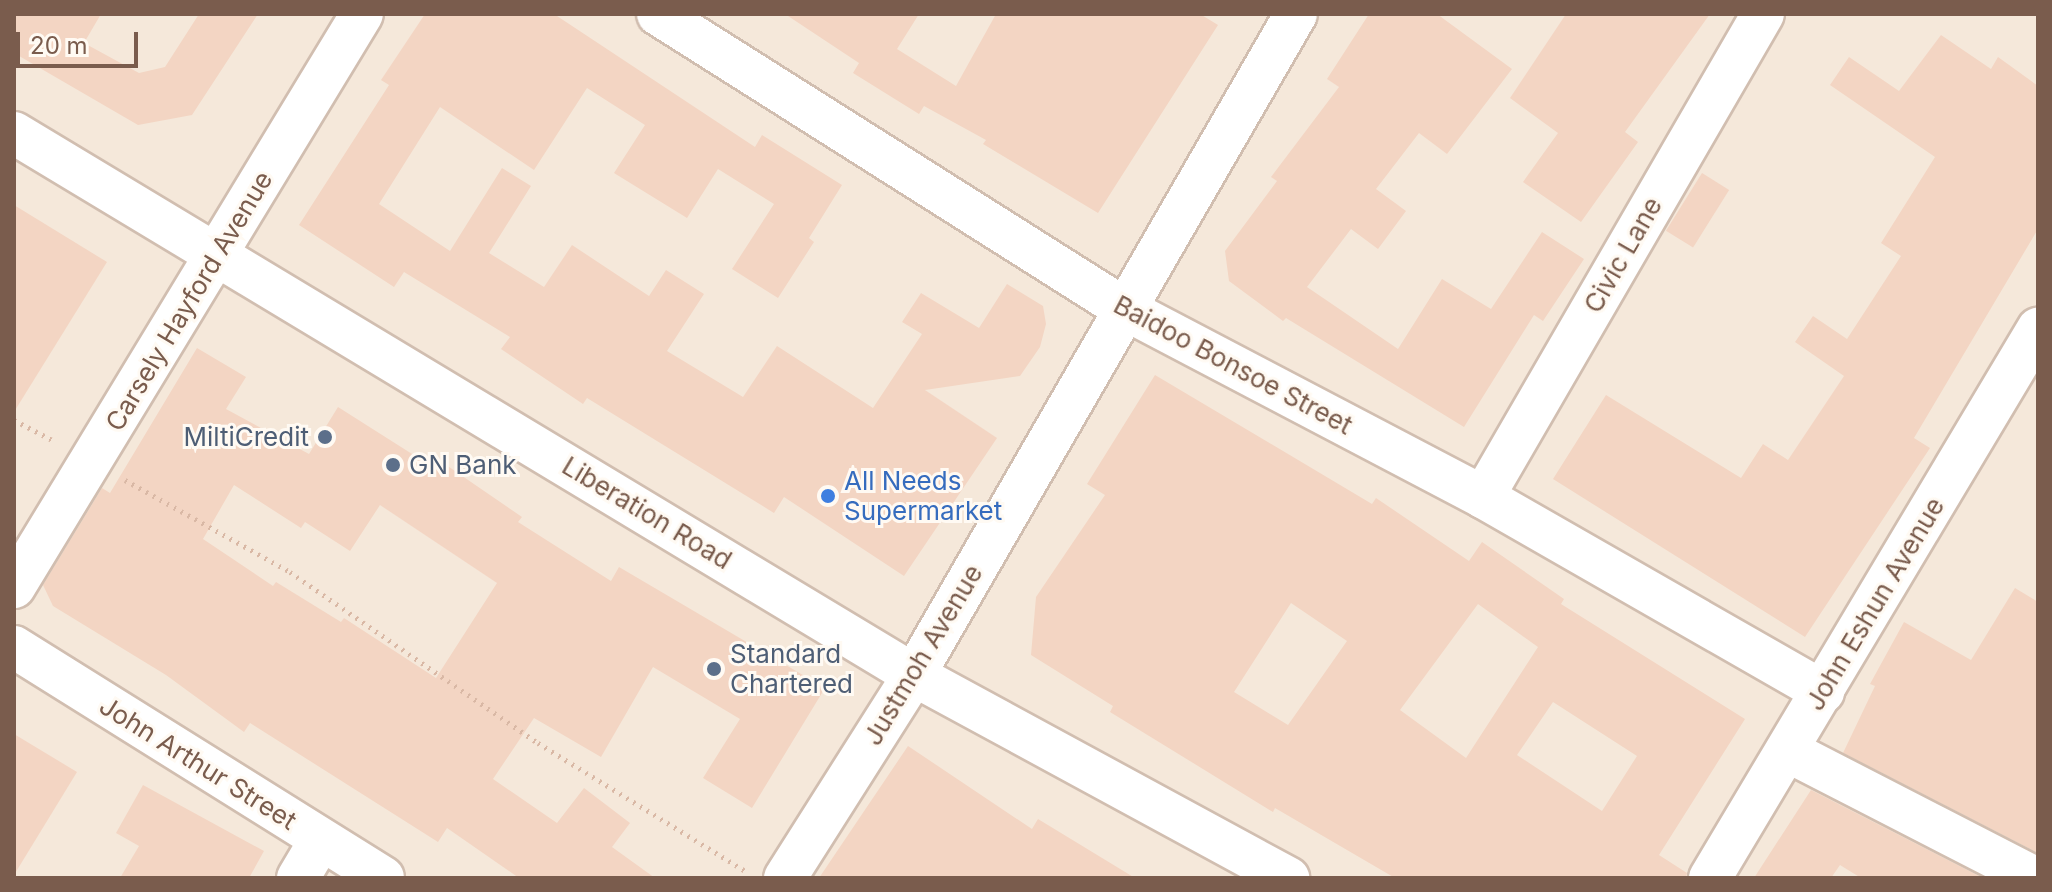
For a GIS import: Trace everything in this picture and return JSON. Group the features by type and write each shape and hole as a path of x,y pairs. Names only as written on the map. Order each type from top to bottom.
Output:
{"street":[{"name":"Carsely Hayford Avenue","path":"14,587 362,14"},
{"name":"Baidoo Bonsoe Street","path":"658,14 1123,308 1483,497 1823,692"},
{"name":"Justmoh Avenue","path":"785,878 914,675 1123,308 1296,14"},
{"name":"Civic Lane","path":"1483,497 1763,14"},
{"name":"Liberation Road","path":"14,133 914,675 1288,878"},
{"name":"John Eshun Avenue","path":"1710,878 2037,335"},
{"name":"John Arthur Street","path":"14,647 383,878"},
{"path":"1788,751 2035,878"},
{"path":"298,878 320,841"}],"path":[{"path":"14,420 290,572 538,743 756,878"}],"shaded area":[{"path":"14,14 2038,14 2038,878 14,878"}],"building":[{"path":"14,14 101,14 84,43 139,73 165,67 199,14 258,14 192,115 138,125 14,53"},
{"path":"425,14 554,14 755,147 762,135 842,185 809,238 814,242 778,298 732,269 774,204 718,169 687,218 614,173 645,125 587,88 534,170 440,107 379,204 450,251 502,168 531,186 489,253 544,287 572,245 649,296 666,270 704,294 667,351 743,397 777,346 873,408 922,334 902,322 921,293 979,328 1007,284 1043,306 1046,324 1040,347 1020,376 925,390 997,438 904,576 784,497 774,513 587,398 583,404 501,349 510,337 404,272 394,287 299,225 389,85 381,80"},
{"path":"785,14 919,14 897,49 956,86 996,14 1200,14 1218,25 1098,213 983,144 986,140 924,106 919,114 853,73 859,63"},
{"path":"1369,14 1437,14 1512,69 1447,154 1419,133 1376,189 1406,211 1378,249 1351,229 1307,287 1398,349 1442,279 1491,309 1542,232 1584,259 1543,321 1534,315 1464,427 1286,318 1283,321 1229,281 1225,251 1277,181 1271,177 1339,87 1327,79"},
{"path":"1566,14 1710,14 1625,132 1638,142 1581,222 1523,182 1558,133 1510,98"},
{"path":"1941,35 1991,69 1998,57 2038,86 2038,229 1914,438 1930,448 1805,637 1553,479 1606,395 1741,478 1763,444 1788,460 1844,376 1795,342 1813,316 1847,339 1901,256 1881,243 1935,157 1830,85 1849,57 1899,91"},
{"path":"1702,173 1729,190 1693,248 1666,231"},
{"path":"14,205 107,262 14,412"},
{"path":"197,348 246,377 226,409 309,454 338,407 431,466 436,458 522,517 518,522 611,581 619,567 825,688 752,808 703,778 740,719 653,667 601,757 534,718 493,779 557,823 584,788 630,823 612,847 655,878 519,878 447,828 438,842 250,723 244,732 166,675 53,606 43,585 102,488 110,493","holes":["234,485 301,528 305,522 350,551 380,505 497,583 436,678 344,618 341,622 276,582 273,586 203,539"]},
{"path":"1155,375 1372,504 1376,498 1469,561 1482,542 1564,599 1561,604 1745,719 1659,855 1687,873 1686,878 1395,878 1275,808 1273,812 1110,712 1113,706 1031,655 1036,597 1105,495 1087,484","holes":["1291,603 1347,641 1288,725 1234,692","1478,604 1538,647 1466,758 1400,710","1553,702 1637,756 1602,811 1517,755"]},
{"path":"2015,588 2038,602 2038,853 1843,753 1875,686 1870,684 1904,622 1971,660"},
{"path":"14,734 77,772 14,875"},
{"path":"908,746 1032,829 1038,819 1135,878 819,878"},
{"path":"143,785 264,851 249,878 120,878 139,846 116,833"},
{"path":"1811,790 1983,878 1861,878 1840,865 1831,878 1754,878"}],"place":[{"name":"MiltiCredit","path":"325,437"},
{"name":"GN Bank","path":"393,465"},
{"name":"All Needs Supermarket","path":"828,496"},
{"name":"Standard Chartered","path":"714,669"}]}
